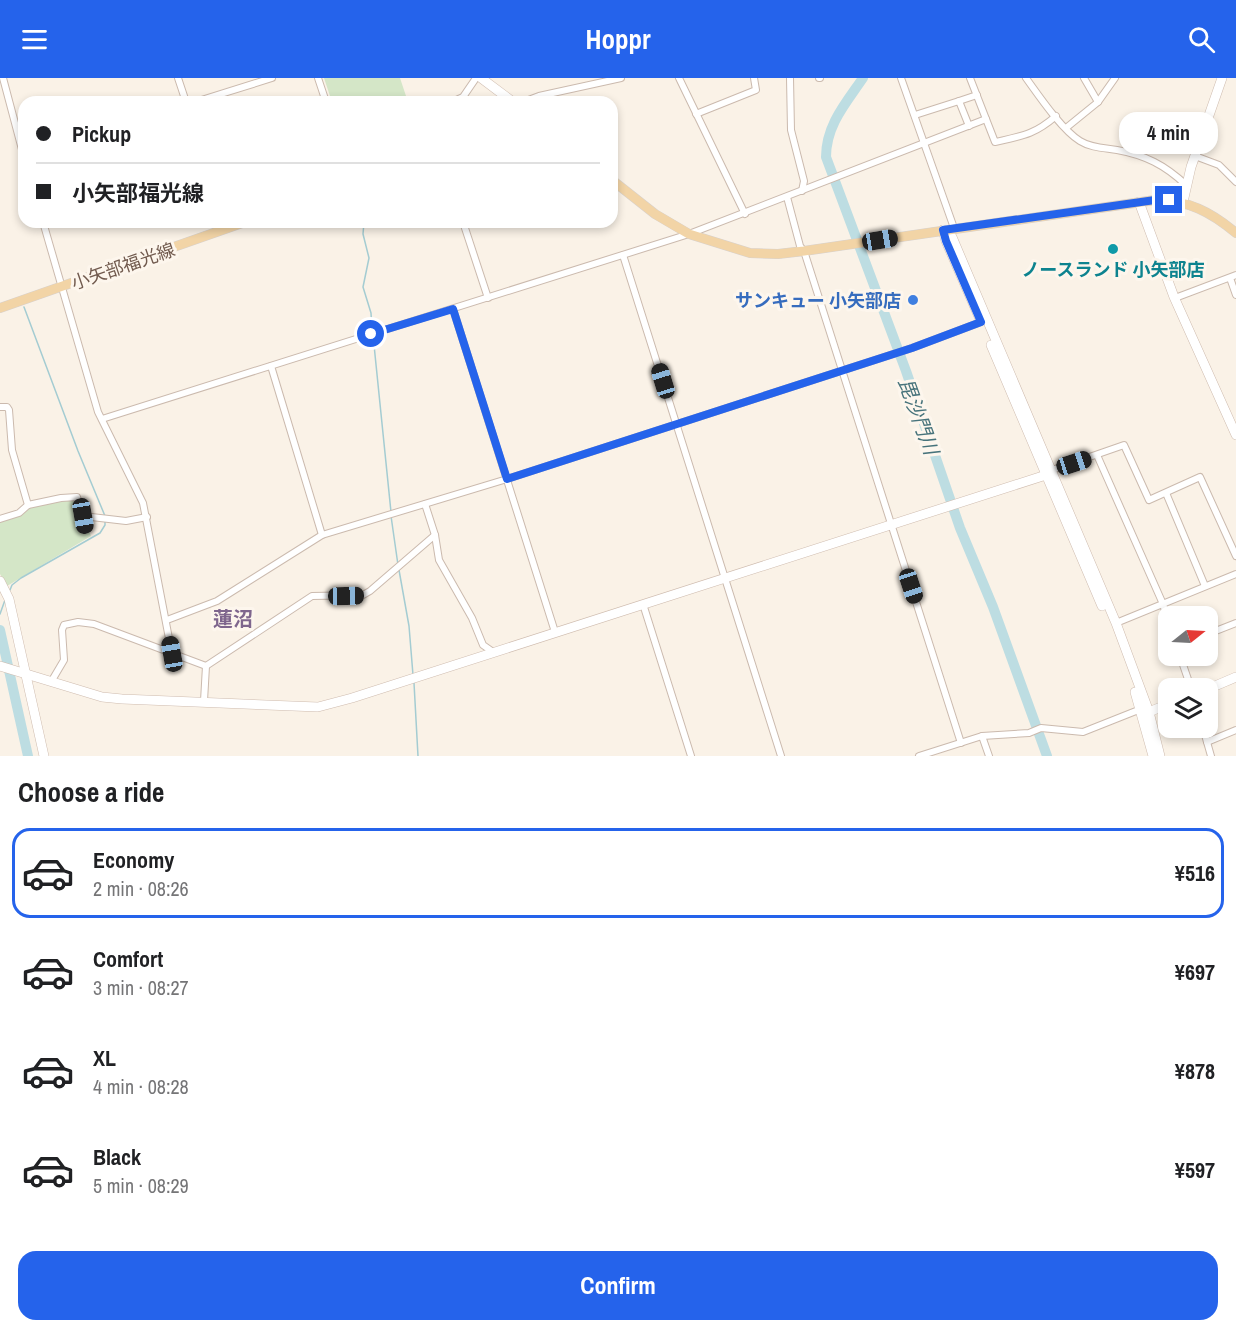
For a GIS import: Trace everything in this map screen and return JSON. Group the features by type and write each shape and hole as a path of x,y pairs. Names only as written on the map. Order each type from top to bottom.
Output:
{"main road":[{"path":"618,185 655,214 689,234 750,253 778,254 804,251 1155,200 1183,202 1211,213 1236,233"},
{"name":"小矢部福光線","path":"0,308 220,228"}],"street":[{"path":"3,78 18,133"},
{"path":"178,78 184,96"},
{"path":"214,96 272,78"},
{"path":"318,78 324,96"},
{"path":"464,96 478,78 504,96"},
{"path":"583,86 584,78"},
{"path":"539,96 621,78"},
{"path":"679,78 745,214"},
{"path":"696,114 756,90 754,78"},
{"path":"790,78 791,130 804,181 802,191"},
{"path":"901,78 954,228"},
{"path":"970,78 995,142 1032,134 1056,116"},
{"path":"1026,78 1076,138 1088,145 1129,152 1153,160 1164,166 1186,185"},
{"path":"1084,78 1098,102"},
{"path":"1066,128 1098,102 1115,78"},
{"path":"1183,202 1195,156 1222,78"},
{"path":"915,115 977,95"},
{"path":"959,101 969,126"},
{"path":"102,419 689,234 986,119"},
{"path":"1195,156 1219,165 1236,182"},
{"path":"787,197 800,246 804,251 961,743"},
{"path":"1139,202 1175,298 1236,435"},
{"path":"46,228 98,412 143,503 172,654"},
{"path":"465,228 488,298"},
{"path":"943,230 981,322 1116,622 1160,756"},
{"path":"943,230 952,237 1145,710 1153,756"},
{"path":"623,255 781,756"},
{"path":"1175,298 1233,277 1236,294"},
{"path":"453,309 555,632"},
{"path":"167,620 217,601 322,535 507,479 912,348 981,322"},
{"path":"272,366 322,535"},
{"path":"0,407 7,407 9,410 12,450 28,505"},
{"path":"0,666 102,697 318,707 942,509 1124,445 1149,500 1200,477 1236,556"},
{"path":"1097,455 1163,604"},
{"path":"1166,493 1205,586"},
{"path":"0,519 18,513 28,505 77,497 86,528"},
{"path":"424,504 435,535 439,560 472,618 483,645 493,652"},
{"path":"83,516 126,521 147,518"},
{"path":"206,666 312,596 363,595 370,591 435,535"},
{"path":"1116,622 1236,574"},
{"path":"0,581 9,600 44,756"},
{"path":"643,604 691,756"},
{"path":"51,682 64,660 62,630 64,625 78,622 94,624 206,666"},
{"path":"1218,630 1236,623"},
{"path":"204,702 206,666"},
{"path":"1218,685 1236,677"},
{"path":"919,756 982,736 1029,733 1041,728 1083,732 1158,707"},
{"path":"1207,742 1236,730"},
{"path":"982,736 989,756"},
{"path":"1206,738 1211,756"}],"green space":[{"path":"324,78 400,78 406,96 330,96"},
{"path":"76,498 91,536 7,586 0,574 0,522 28,506"}],"waterway":[{"name":"毘沙門川","path":"863,78 833,125 826,157 906,371 960,528 993,607 1047,756"},
{"path":"364,228 369,258 363,287 371,313 372,330"},
{"path":"24,307 105,516"},
{"path":"373,335 391,512"},
{"path":"391,516 398,565"},
{"path":"10,590 12,585 21,578 100,533 105,521"},
{"path":"399,570 409,626 413,675"},
{"path":"0,614 5,600"},
{"path":"0,630 28,756"},
{"path":"414,683 418,756"}],"place":[{"name":"ノースランド 小矢部店","path":"1113,249"},
{"name":"サンキュー 小矢部店","path":"913,300"}],"district":[{"name":"蓮沼","path":"233,618"}],"route":[{"path":"371,334 453,309 507,479 912,348 981,322 943,230 1155,200 1169,200"}]}
